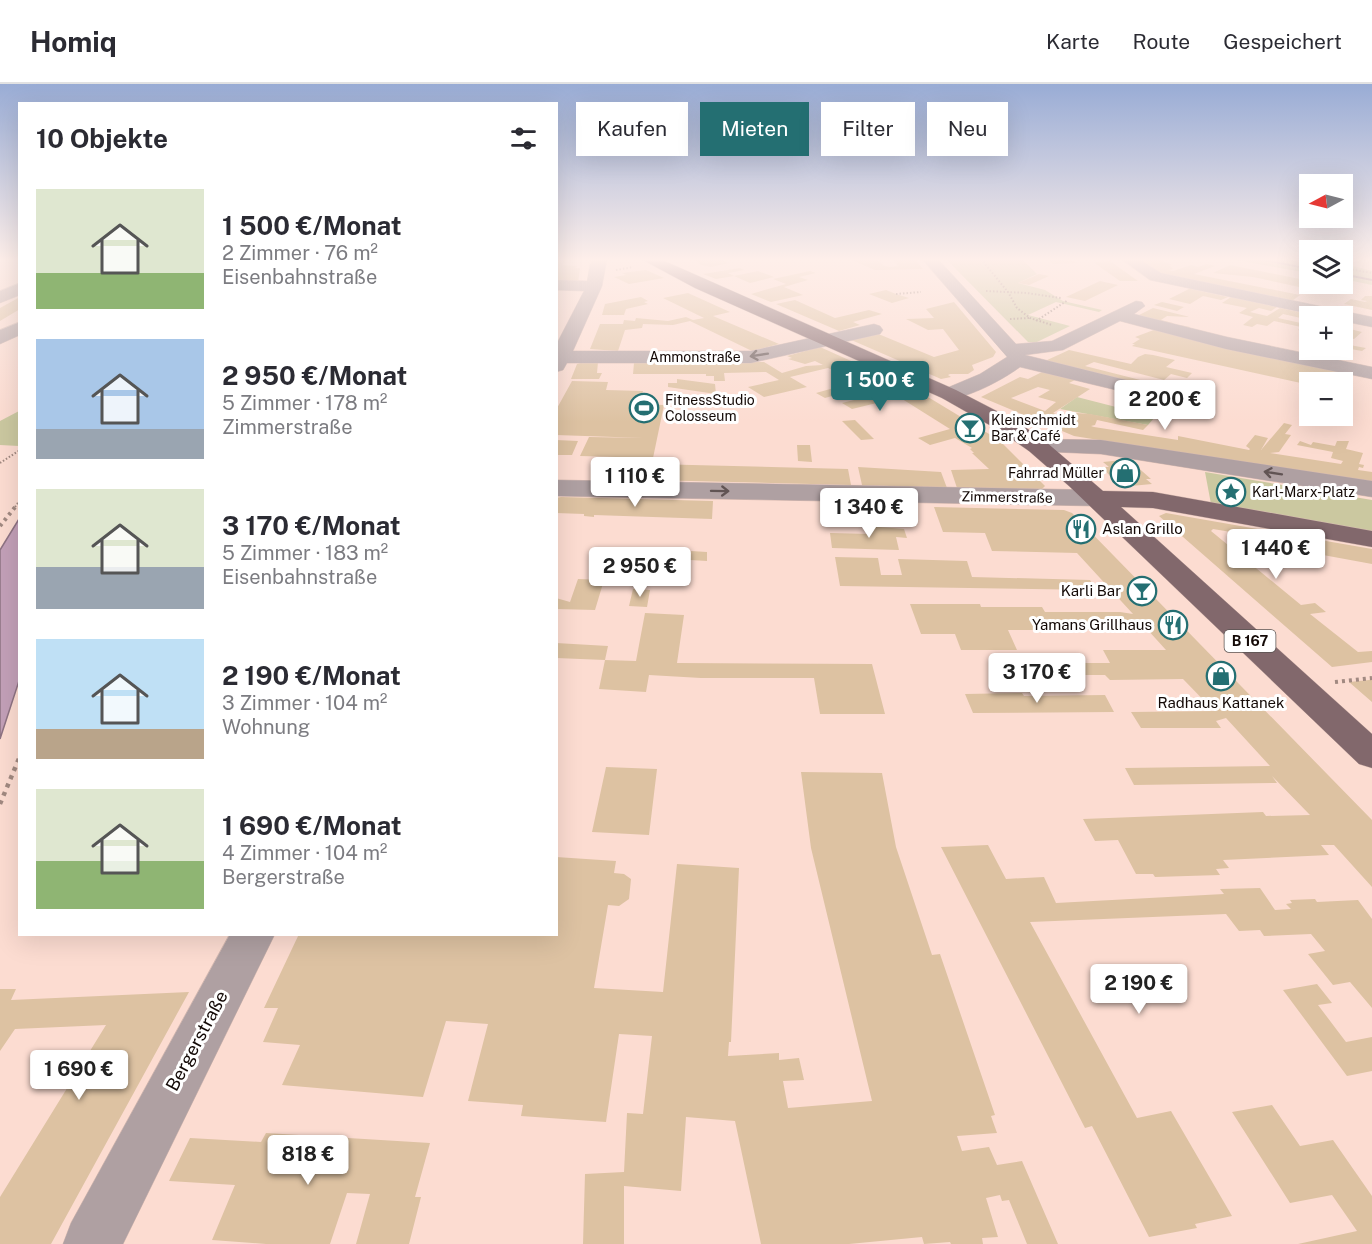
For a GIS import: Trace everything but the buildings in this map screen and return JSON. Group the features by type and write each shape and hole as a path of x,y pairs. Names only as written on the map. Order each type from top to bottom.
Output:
{"main road":[{"name":"B 167","path":"769,313 949,394 1008,426 1037,446 1097,498 1372,755"},
{"path":"1097,498 1154,500 1372,539"}],"street":[{"path":"559,361 574,313"},
{"path":"977,313 1015,355 1166,396 1177,387"},
{"path":"949,394 1006,368 1015,355 1056,346 1120,313"},
{"path":"1330,313 1372,322"},
{"path":"1117,315 1226,343 1372,373"},
{"path":"0,338 18,328"},
{"name":"Ammonstraße","path":"559,361 751,357 874,330"},
{"path":"1037,446 1067,444 1101,447 1372,489"},
{"name":"Zimmerstraße","path":"558,488 1097,498"},
{"name":"Bergerstraße","path":"92,1244 252,936"}],"path":[{"path":"1024,313 1036,321 1083,333"},
{"path":"1036,321 1048,313"},
{"path":"1000,319 1030,318"},
{"path":"0,463 18,451"},
{"path":"0,525 18,502"},
{"path":"1334,682 1369,679"},
{"path":"0,804 18,761"}],"shaded area":[{"path":"999,313 1032,313 1028,315 1070,326 1037,342 1028,342"},
{"path":"1077,397 1155,417 1148,425 1060,409"},
{"path":"18,412 18,446 0,445 0,421"},
{"path":"1205,472 1372,500 1372,532 1211,504"},
{"path":"18,521 18,684 0,739 0,550"}],"place":[{"name":"FitnessStudio Colosseum","path":"644,408"},
{"name":"Kleinschmidt Bar & Café","path":"970,428"},
{"name":"Fahrrad Müller","path":"1125,473"},
{"name":"Karl-Marx-Platz","path":"1231,492"},
{"name":"Aslan Grillo","path":"1081,529"},
{"name":"Karli Bar","path":"1142,591"},
{"name":"Yamans Grillhaus","path":"1173,625"},
{"name":"Radhaus Kattanek","path":"1221,676"}]}
